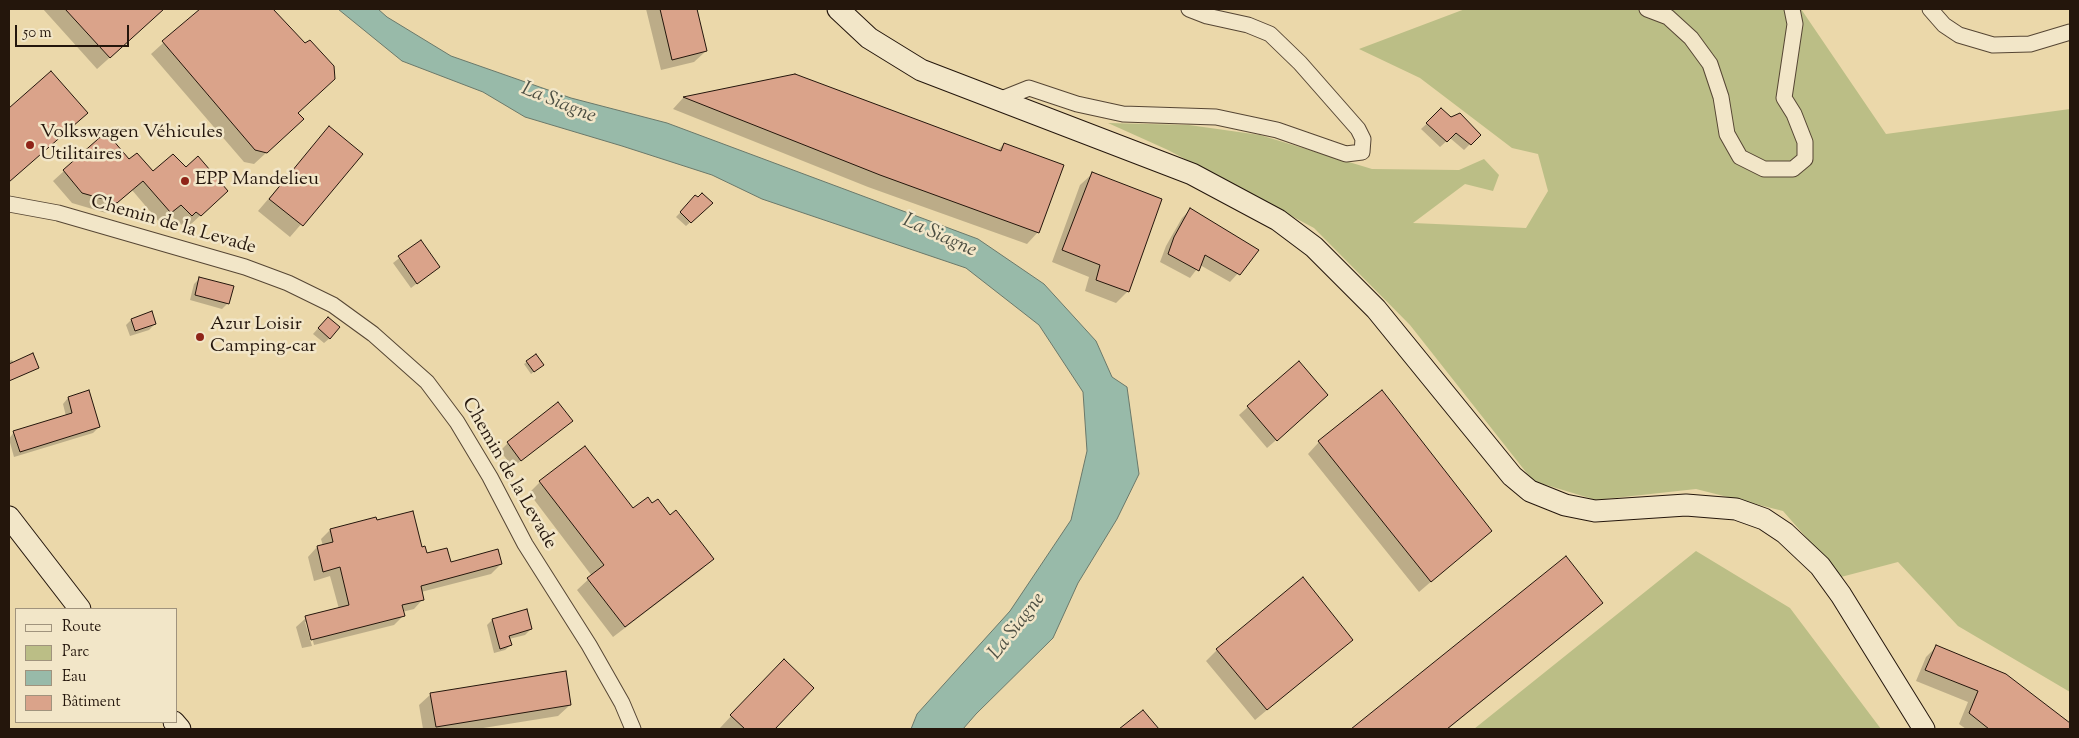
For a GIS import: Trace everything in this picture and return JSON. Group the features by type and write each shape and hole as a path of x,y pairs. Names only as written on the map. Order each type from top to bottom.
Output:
{"main road":[{"path":"838,9 868,38 896,57 921,70 1192,174 1278,220 1314,247 1376,309 1512,476 1530,491 1565,505 1595,511 1686,505 1736,508 1764,519 1785,533 1820,566 1841,595 1924,729"},
{"path":"9,517 79,608"}],"street":[{"path":"999,100 1029,88 1077,104 1124,114 1216,117 1277,130 1346,154 1362,152 1363,139 1358,128 1300,63 1270,34 1189,9"},
{"path":"1647,9 1668,17 1691,38 1710,64 1721,96 1727,134 1740,157 1764,168 1793,169 1805,159 1805,142 1794,114 1784,98 1795,24 1792,9"},
{"path":"1930,9 1944,25 1959,35 1994,45 2030,44 2070,32"},
{"name":"Chemin de la Levade","path":"9,204 58,213 245,267 288,283 333,305 373,334 427,382 457,422 490,477 524,544 589,645 622,703 633,729"}],"green space":[{"path":"1465,9 1801,9 1886,134 2070,109 2070,692 1958,626 1898,562 1841,577 1783,511 1696,489 1596,500 1533,481 1410,325 1314,228 1168,150 1108,123 1189,125 1260,135 1372,169 1459,170 1484,159 1499,175 1493,191 1465,184 1413,223 1526,228 1548,191 1538,154 1512,148 1420,78 1359,49"},
{"path":"1696,551 1790,608 1881,729 1474,729"}],"water":[{"name":"La Siagne","path":"338,9 378,9 387,17 451,56 571,98 667,123 978,239 1044,284 1096,341 1112,377 1127,387 1139,474 1117,519 1078,583 1053,638 963,729 911,729 917,714 1010,611 1071,520 1087,451 1083,392 1039,325 966,268 762,199 712,175 525,117 483,92 402,61"}],"building":[{"path":"65,9 164,9 110,58"},
{"path":"200,9 273,9 305,43 310,40 334,66 335,79 298,113 304,119 267,153 255,150 162,41"},
{"path":"660,9 697,9 707,51 672,60"},
{"name":"Volkswagen Véhicules Utilitaires","path":"51,71 88,113 9,182 9,108"},
{"path":"795,74 1001,151 1004,143 1064,165 1039,233 880,175 683,97"},
{"path":"1441,108 1451,117 1460,113 1481,135 1471,145 1456,133 1447,142 1426,123"},
{"path":"329,126 363,154 303,226 269,199"},
{"path":"106,132 129,159 137,153 153,171 173,154 186,167 198,156 228,191 201,216 196,212 192,216 181,205 171,213 143,181 117,203 82,193 63,170"},
{"path":"1092,172 1162,199 1129,292 1096,280 1100,265 1062,250"},
{"path":"702,193 713,203 691,223 680,212 695,195 698,197"},
{"path":"1190,208 1259,250 1240,275 1205,255 1199,271 1168,254 1174,237"},
{"path":"421,240 440,267 417,284 398,256"},
{"path":"199,277 234,286 229,304 195,295"},
{"path":"152,311 156,324 135,331 131,319"},
{"path":"328,317 340,327 330,339 318,328"},
{"path":"33,353 39,368 9,381 9,364"},
{"path":"536,354 544,365 534,372 526,361"},
{"path":"1299,361 1328,395 1277,441 1247,406"},
{"path":"89,390 100,427 20,452 13,431 72,413 68,397"},
{"path":"1382,390 1492,531 1431,582 1318,441"},
{"path":"558,402 573,421 521,461 507,442"},
{"path":"585,446 633,508 648,497 652,503 658,499 670,515 676,510 714,559 625,627 587,578 604,565 539,481"},
{"path":"413,511 422,547 425,546 427,553 447,548 451,562 498,549 502,564 421,586 424,600 402,605 405,616 311,640 305,616 349,605 340,567 323,572 317,546 333,542 330,529 376,517 377,520"},
{"path":"1566,556 1603,603 1447,729 1351,729"},
{"path":"1303,577 1353,640 1267,710 1216,649"},
{"path":"527,609 532,629 509,636 512,645 500,649 492,619"},
{"path":"1936,645 2006,674 2070,723 2070,729 1989,729 1969,713 1978,691 1925,670"},
{"path":"784,659 814,688 775,729 745,729 730,715"},
{"path":"566,671 571,705 436,727 430,693"},
{"path":"1143,710 1159,729 1119,729"}],"place":[{"name":"Volkswagen Véhicules Utilitaires","path":"30,145"},
{"name":"EPP Mandelieu","path":"185,181"},
{"name":"Azur Loisir Camping-car","path":"200,337"}]}
